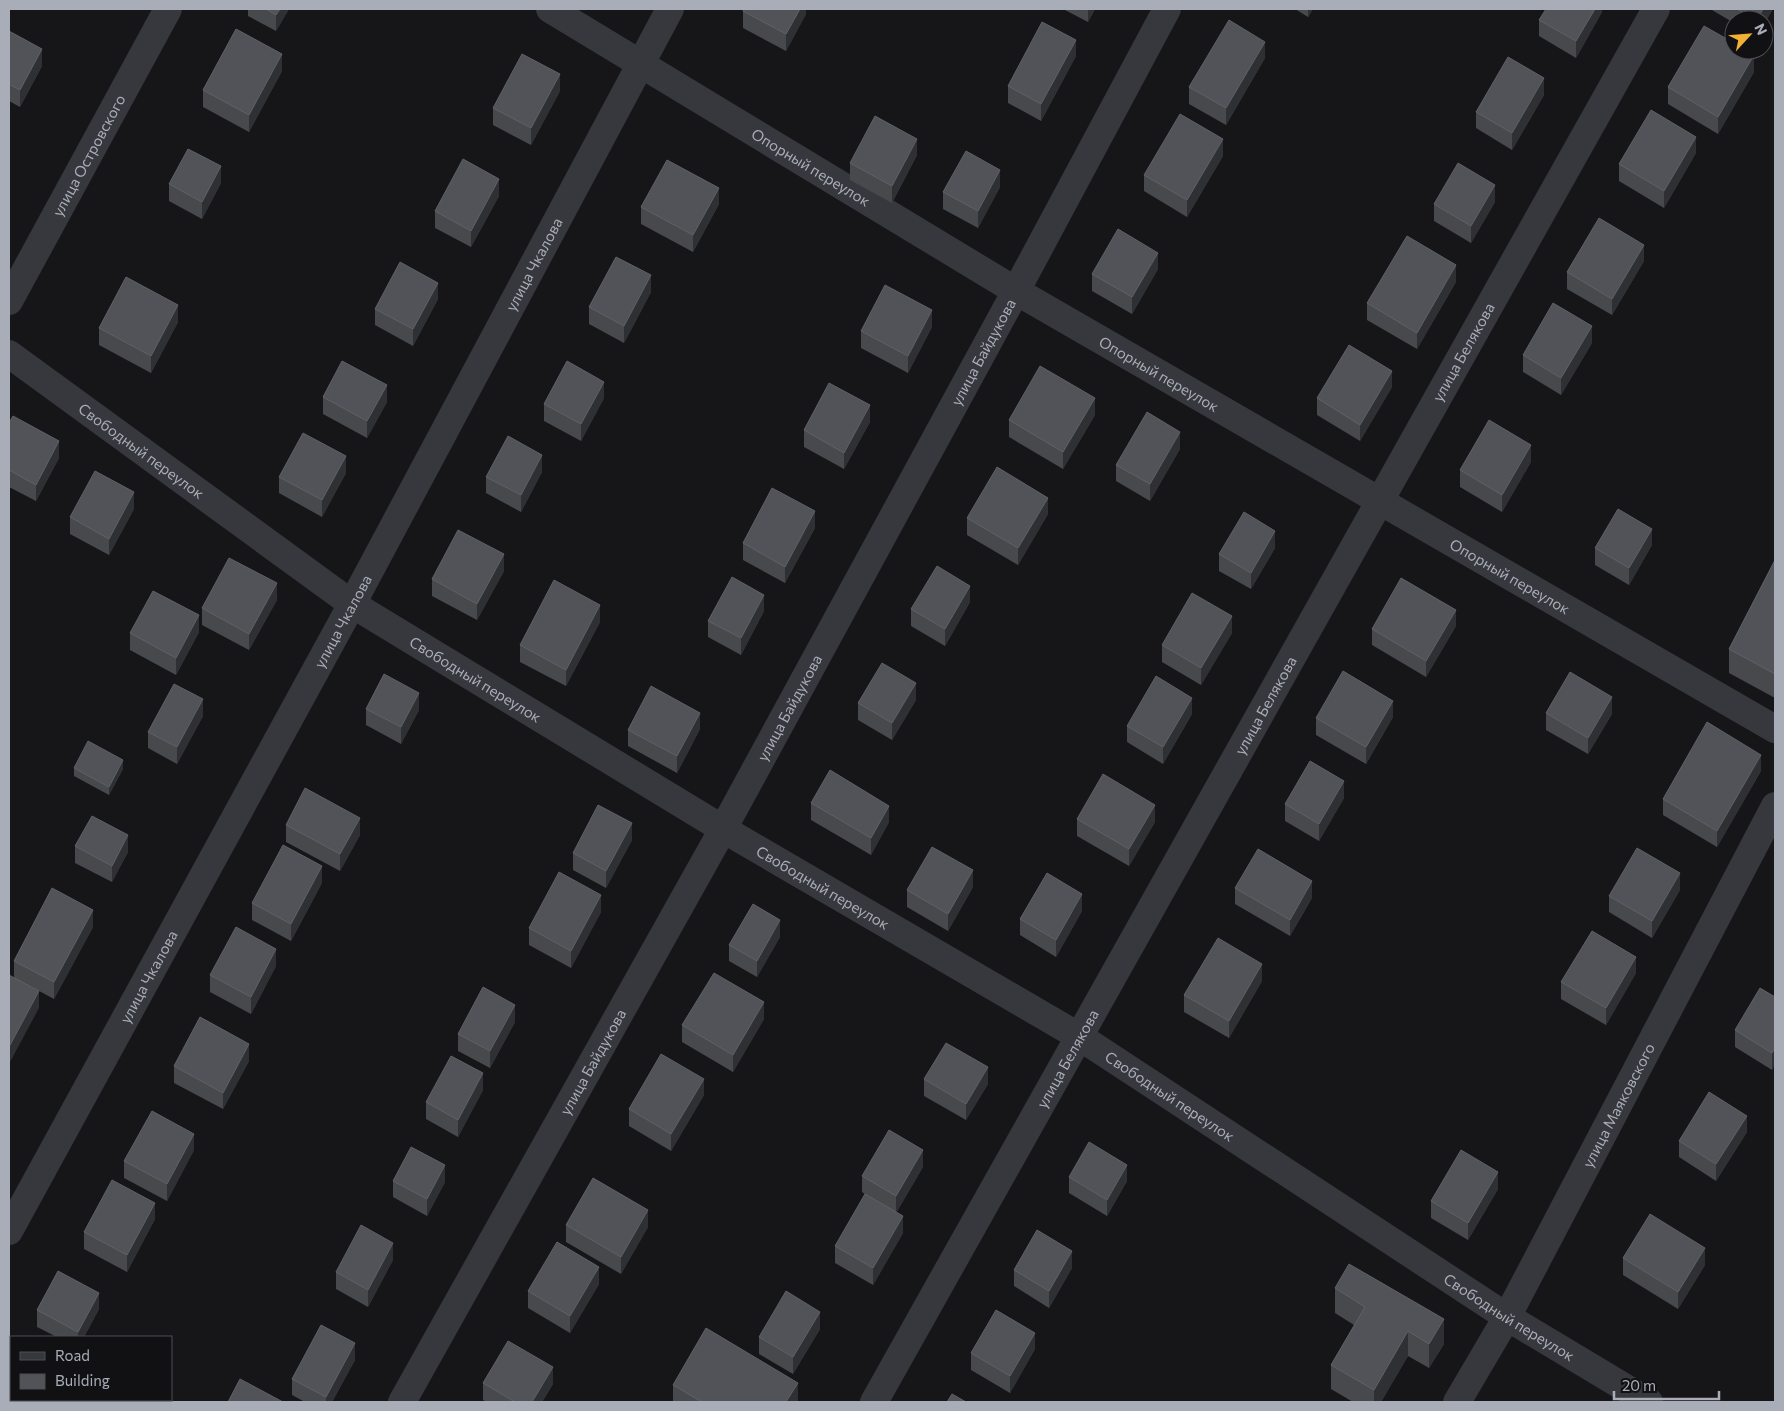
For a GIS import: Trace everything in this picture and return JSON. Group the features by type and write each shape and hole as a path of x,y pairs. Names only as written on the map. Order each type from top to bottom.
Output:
{"street":[{"name":"улица Островского","path":"9,301 168,9"},
{"name":"Опорный переулок","path":"550,9 1016,291 1775,729"},
{"name":"улица Чкалова","path":"9,1231 352,604 670,9"},
{"name":"улица Байдукова","path":"402,1402 723,829 1167,9"},
{"name":"улица Белякова","path":"874,1402 1080,1037 1379,499 1656,9"},
{"name":"Свободный переулок","path":"9,354 352,604 723,829 1080,1037 1507,1317 1649,1402"},
{"name":"улица Маяковского","path":"1458,1402 1507,1317 1775,806"}],"building":[{"path":"266,9 280,9 276,15"},
{"path":"744,9 800,9 786,34 743,11"},
{"path":"1546,9 1595,9 1576,41 1539,20"},
{"path":"1737,9 1763,9 1762,10"},
{"path":"1229,20 1265,42 1226,108 1189,87"},
{"path":"1042,22 1076,40 1041,104 1008,86"},
{"path":"1704,26 1724,37 1724,60 1751,60 1718,117 1668,87"},
{"path":"236,29 282,54 249,115 203,90"},
{"path":"9,31 42,49 20,90 9,84"},
{"path":"522,54 560,74 531,128 493,108"},
{"path":"1508,57 1544,78 1512,133 1476,112"},
{"path":"1651,110 1696,137 1664,191 1619,164"},
{"path":"1180,114 1223,139 1187,200 1144,175"},
{"path":"875,116 917,139 892,186 850,163"},
{"path":"188,149 221,166 202,202 169,184"},
{"path":"966,151 1000,170 978,211 943,192"},
{"path":"463,159 499,179 471,231 435,211"},
{"path":"667,160 719,188 693,235 641,207"},
{"path":"1458,163 1495,185 1471,226 1434,204"},
{"path":"1599,218 1644,245 1612,299 1567,272"},
{"path":"1118,229 1158,253 1132,297 1092,274"},
{"path":"1407,236 1456,265 1417,333 1367,303"},
{"path":"616,257 651,275 624,326 589,307"},
{"path":"400,262 438,283 413,329 375,309"},
{"path":"126,277 178,305 151,356 99,328"},
{"path":"885,285 932,310 908,356 861,331"},
{"path":"1553,303 1592,326 1561,378 1523,355"},
{"path":"1349,345 1392,371 1360,425 1317,398"},
{"path":"342,361 387,385 367,421 323,397"},
{"path":"567,361 604,382 581,424 544,404"},
{"path":"1040,366 1095,398 1063,452 1009,420"},
{"path":"829,383 870,405 844,453 804,430"},
{"path":"1147,412 1180,432 1150,484 1116,465"},
{"path":"13,416 59,441 36,485 9,470 9,423"},
{"path":"1489,420 1531,445 1502,495 1460,470"},
{"path":"303,433 346,456 322,500 279,477"},
{"path":"508,436 542,455 521,495 486,477"},
{"path":"997,467 1048,498 1018,548 967,518"},
{"path":"95,471 134,492 109,539 70,517"},
{"path":"772,488 815,511 785,567 743,543"},
{"path":"1618,509 1652,529 1629,568 1595,548"},
{"path":"1244,512 1275,531 1251,573 1219,554"},
{"path":"458,530 504,554 477,604 432,579"},
{"path":"229,558 277,583 249,634 202,608"},
{"path":"1775,560 1775,674 1729,649"},
{"path":"937,566 970,586 945,629 911,609"},
{"path":"732,577 764,595 741,638 708,621"},
{"path":"1401,578 1456,610 1426,661 1372,629"},
{"path":"554,580 600,605 566,670 520,645"},
{"path":"153,591 199,615 176,658 130,633"},
{"path":"1192,593 1232,616 1201,668 1162,645"},
{"path":"882,663 916,683 892,723 858,703"},
{"path":"1343,671 1393,701 1366,747 1316,718"},
{"path":"1570,672 1612,697 1588,738 1546,713"},
{"path":"384,674 419,693 401,727 366,709"},
{"path":"1156,676 1192,698 1163,747 1127,726"},
{"path":"174,684 203,699 177,747 148,732"},
{"path":"651,686 700,713 677,756 628,730"},
{"path":"1707,722 1761,755 1717,831 1663,799"},
{"path":"88,741 123,760 109,787 74,768"},
{"path":"1310,761 1344,781 1319,824 1285,804"},
{"path":"830,770 889,806 871,838 811,803"},
{"path":"1103,774 1155,805 1129,849 1077,819"},
{"path":"305,788 360,818 340,854 286,825"},
{"path":"598,805 632,823 606,871 573,853"},
{"path":"92,816 128,835 112,866 75,846"},
{"path":"283,845 322,866 291,924 252,903"},
{"path":"932,847 973,870 948,914 907,890"},
{"path":"1637,848 1680,873 1652,921 1609,896"},
{"path":"1258,849 1312,881 1290,920 1235,888"},
{"path":"559,872 601,895 571,951 529,928"},
{"path":"1047,873 1082,894 1056,940 1020,919"},
{"path":"52,888 93,910 54,982 14,961"},
{"path":"753,904 780,920 757,961 729,945"},
{"path":"236,927 276,949 251,997 210,975"},
{"path":"1592,931 1636,957 1606,1008 1561,982"},
{"path":"1218,938 1262,964 1229,1021 1184,995"},
{"path":"714,973 764,1002 733,1055 682,1025"},
{"path":"9,975 39,991 9,1047"},
{"path":"483,987 515,1005 490,1051 458,1034"},
{"path":"1760,988 1775,997 1775,1048 1772,1053 1735,1030"},
{"path":"200,1017 249,1044 223,1093 174,1066"},
{"path":"946,1043 988,1067 966,1104 924,1079"},
{"path":"661,1054 704,1079 671,1134 629,1109"},
{"path":"451,1056 483,1073 458,1120 426,1102"},
{"path":"1709,1092 1747,1116 1716,1164 1679,1141"},
{"path":"152,1111 194,1134 167,1184 124,1161"},
{"path":"889,1130 923,1150 896,1196 862,1176"},
{"path":"1089,1142 1127,1165 1107,1200 1069,1177"},
{"path":"411,1147 445,1165 427,1199 393,1181"},
{"path":"1461,1150 1498,1172 1468,1223 1431,1201"},
{"path":"593,1178 648,1210 621,1257 566,1225"},
{"path":"112,1180 155,1203 127,1255 84,1232"},
{"path":"865,1194 903,1216 873,1268 835,1246"},
{"path":"1650,1214 1705,1248 1678,1292 1623,1258"},
{"path":"361,1225 393,1243 368,1290 336,1272"},
{"path":"1037,1230 1072,1251 1049,1291 1014,1270"},
{"path":"557,1242 599,1267 570,1316 528,1291"},
{"path":"1349,1264 1444,1319 1429,1344 1408,1331 1374,1390 1331,1365 1365,1307 1335,1288"},
{"path":"58,1271 99,1293 78,1332 37,1310"},
{"path":"786,1291 820,1312 793,1357 759,1337"},
{"path":"996,1310 1035,1333 1010,1376 971,1353"},
{"path":"321,1325 355,1343 326,1397 292,1379"},
{"path":"706,1328 798,1383 786,1402 702,1402 673,1385"},
{"path":"508,1341 553,1367 532,1402 515,1402 483,1383"},
{"path":"10,1364 10,1401 39,1402 9,1402"},
{"path":"240,1379 283,1402 228,1402"},
{"path":"952,1394 966,1402 947,1402"}]}
